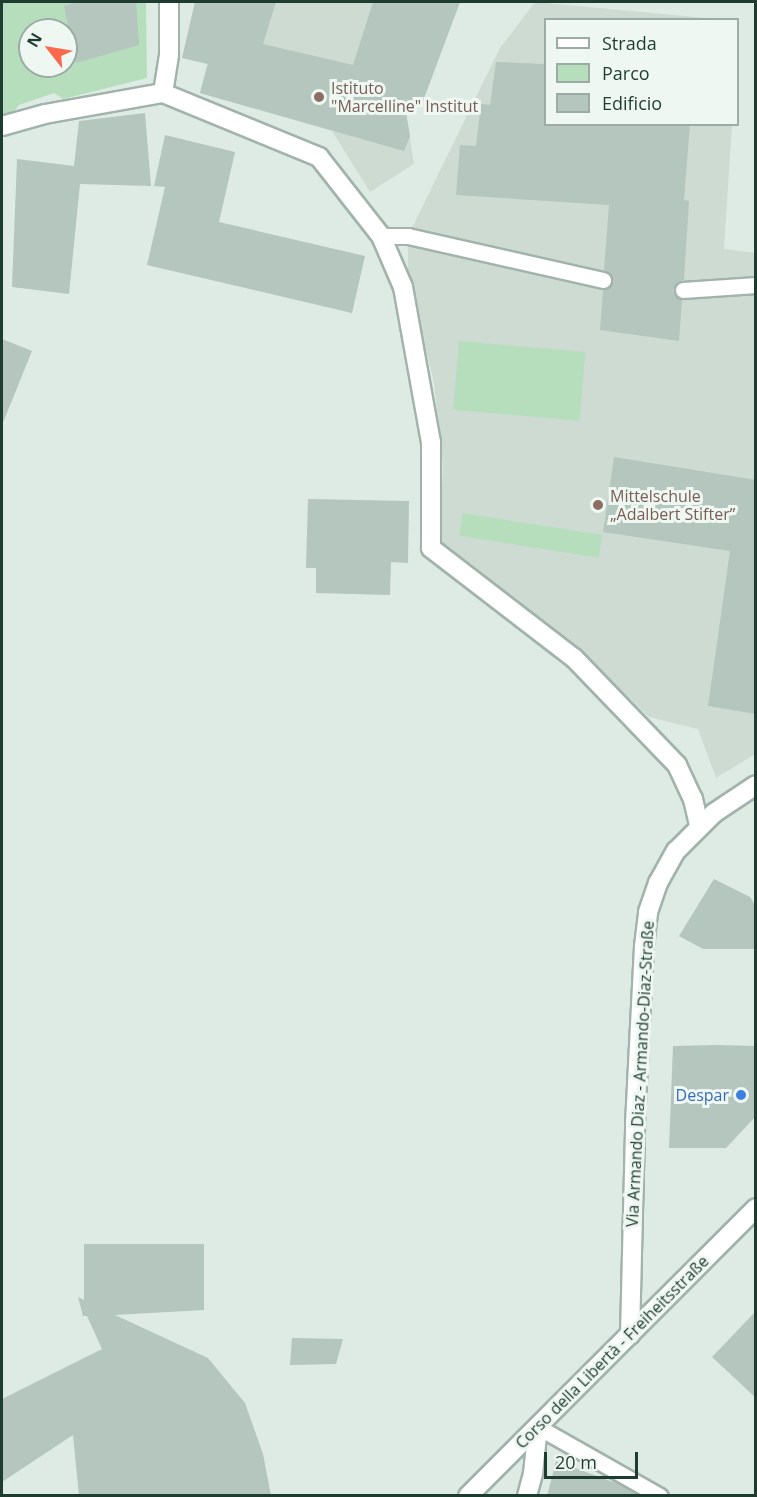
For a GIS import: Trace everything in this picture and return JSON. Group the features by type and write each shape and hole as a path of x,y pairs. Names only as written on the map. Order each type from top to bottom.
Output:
{"street":[{"path":"163,93 169,54 169,2"},
{"path":"2,126 45,114 163,93 319,157 381,236 404,286 431,442 431,548 574,658 676,765 693,800 699,826"},
{"name":"Via Armando Diaz - Armando-Diaz-Straße","path":"630,1335 636,1112 644,946 648,912 657,883 676,852 699,826 756,785"},
{"name":"Corso della Libertà - Freiheitsstraße","path":"468,1496 756,1208"},
{"path":"527,1496 533,1473 538,1427"}],"lane":[{"path":"381,236 408,236 603,280"},
{"path":"683,290 756,285"},
{"path":"538,1427 660,1496"}],"shaded area":[{"name":"Istituto \"Marcelline\" Institut","path":"195,2 460,2 423,101 405,106 414,164 370,192 332,131 200,93 207,64 182,58"},
{"name":"Mittelschule „Adalbert Stifter”","path":"535,2 706,18 544,18 544,126 732,126 724,249 756,253 755,754 716,778 698,729 649,717 575,647 439,544 443,467 434,383 408,276 408,236 500,48"}],"green space":[{"path":"2,2 146,2 147,78 63,99 54,93 19,105 11,115 2,117"},
{"path":"459,341 586,352 580,421 453,410"},
{"path":"463,513 602,535 599,558 459,536"}],"building":[{"path":"77,2 136,2 139,45 78,62 78,18 67,18 64,6"},
{"name":"Istituto \"Marcelline\" Institut","path":"195,2 276,2 263,44 353,65 373,2 460,2 423,101 405,106 410,136 404,151 200,93 208,64 182,58"},
{"path":"496,62 544,64 544,126 690,126 684,200 689,201 684,280 677,282 673,290 675,296 682,300 679,341 600,330 603,290 610,287 613,282 610,273 604,270 609,205 456,195 460,145 476,146 481,104 490,105"},
{"path":"145,113 151,186 80,184 69,294 12,287 17,159 74,166 79,121"},
{"path":"165,135 235,152 219,222 365,256 352,313 147,265 165,187 154,186"},
{"path":"2,339 32,351 2,425"},
{"path":"614,457 756,480 756,714 708,706 730,551 603,532"},
{"path":"308,499 409,501 408,563 391,562 390,595 316,593 316,568 306,568"},
{"path":"714,879 750,897 756,907 756,949 703,949 679,936"},
{"path":"673,1046 756,1046 756,1116 726,1148 669,1148"},
{"path":"84,1244 204,1244 204,1310 115,1315 208,1358 245,1403 263,1454 271,1496 79,1496 73,1435 2,1482 2,1399 102,1349 87,1316 83,1316 78,1297 84,1300"},
{"path":"756,1311 756,1398 712,1357"},
{"path":"292,1338 343,1339 336,1364 290,1365"},
{"path":"556,1461 621,1485 639,1496 547,1496"}],"place":[{"name":"Istituto \"Marcelline\" Institut","path":"319,97"},
{"name":"Mittelschule „Adalbert Stifter”","path":"598,505"},
{"name":"Despar","path":"741,1095"}]}
